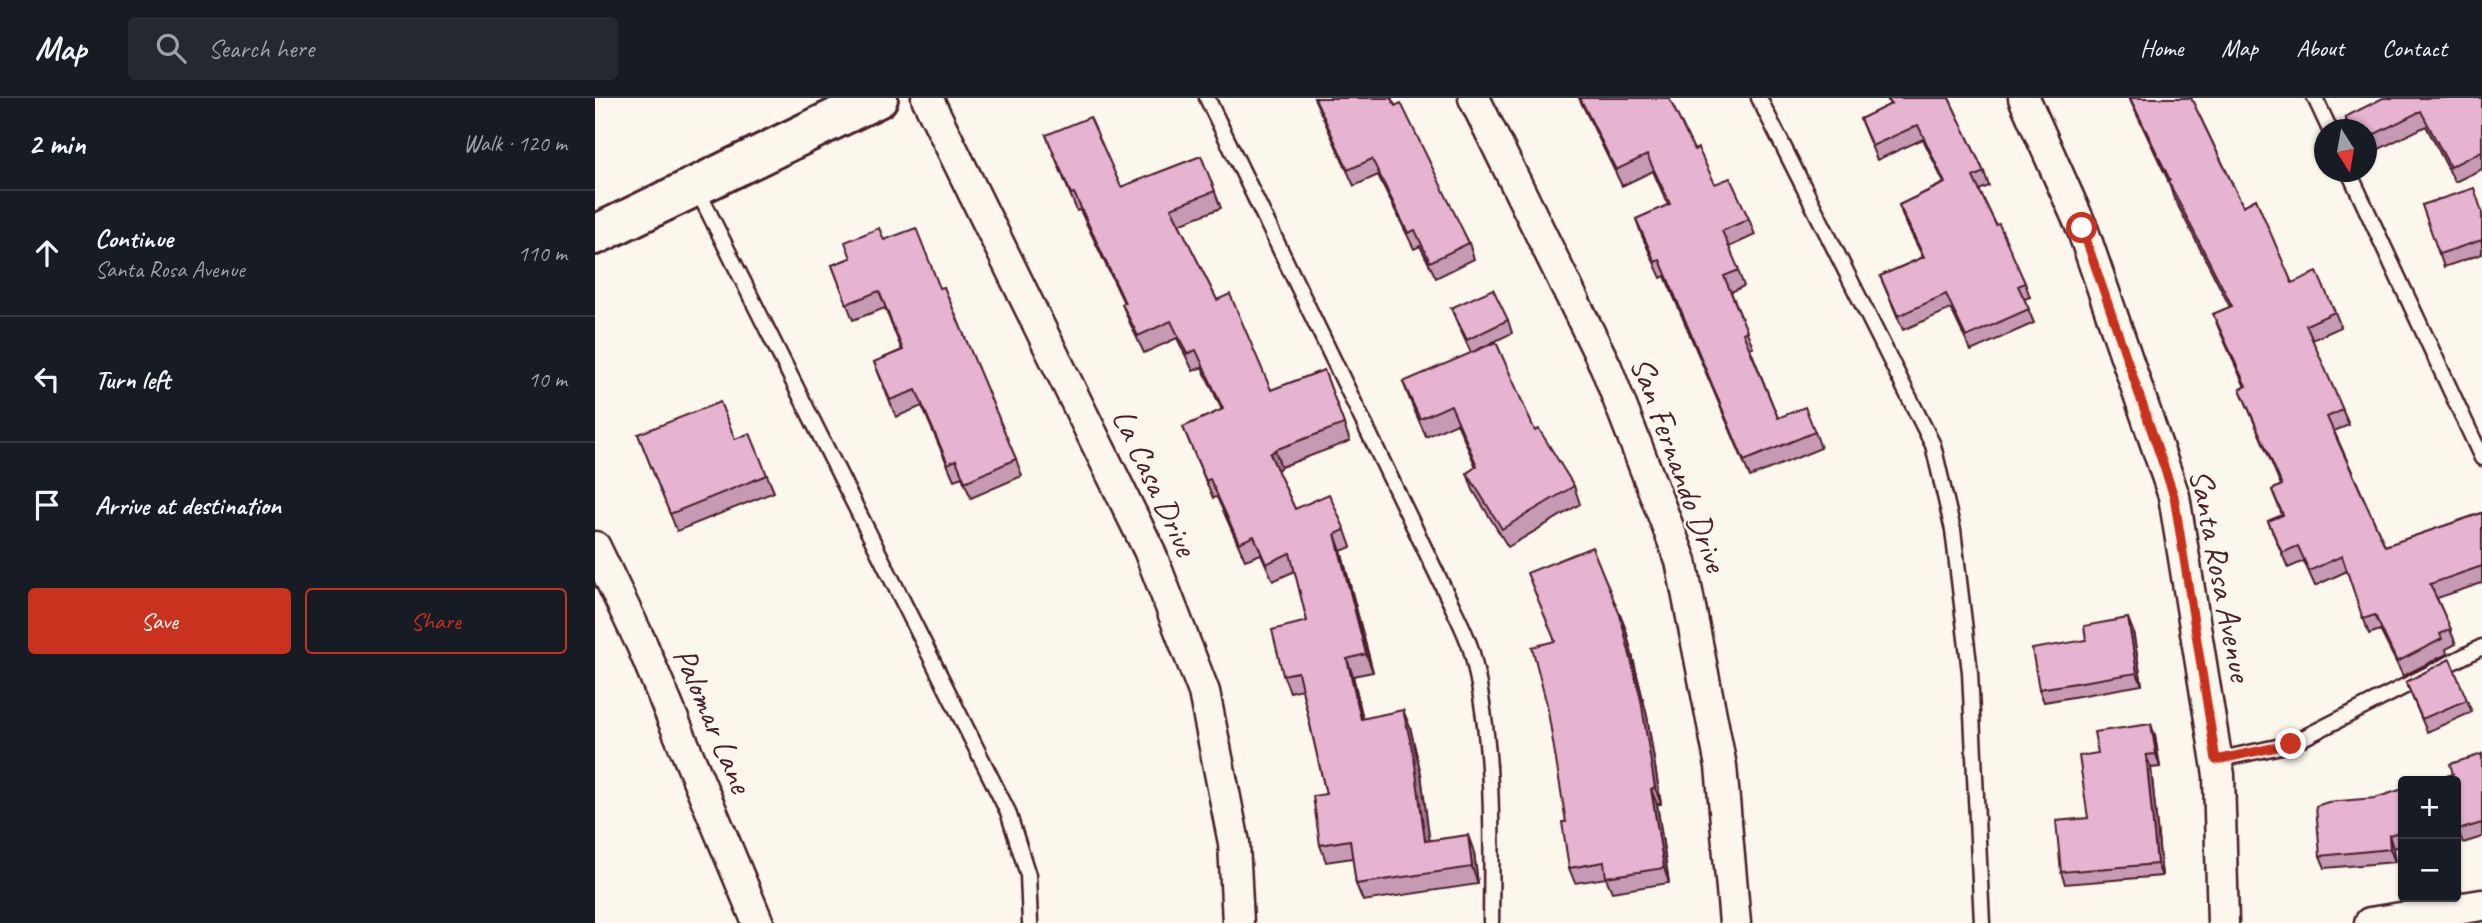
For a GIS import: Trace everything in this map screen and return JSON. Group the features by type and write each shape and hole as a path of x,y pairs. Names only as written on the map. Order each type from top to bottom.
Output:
{"main road":[{"path":"595,235 878,98"}],"street":[{"name":"La Casa Drive","path":"927,98 1149,550 1204,692 1234,843 1238,923"},
{"name":"San Fernando Drive","path":"1474,98 1606,367 1681,561 1721,766 1735,923"},
{"name":"Santa Rosa Avenue","path":"2024,98 2082,228 2174,496 2216,760 2223,923"},
{"name":"Palomar Lane","path":"595,547 642,645 758,923"},
{"path":"2370,923 2482,905"}],"lane":[{"path":"1207,98 1446,593 1472,654 1483,711 1492,785 1491,923"},
{"path":"1759,98 1933,445 1952,530 1970,672 1982,923"},
{"path":"2315,98 2325,119"},
{"path":"2354,182 2482,458"},
{"path":"695,186 1008,812 1028,875 1030,923"},
{"path":"2216,760 2291,744 2482,647"}],"building":[{"path":"1315,98 1391,98 1395,106 1401,103 1469,243 1430,262 1415,230 1408,233 1372,159 1348,170"},
{"path":"1580,98 1669,98 1694,150 1698,148 1715,184 1730,178 1749,219 1722,231 1739,270 1724,276 1747,331 1743,333 1778,418 1805,407 1815,432 1744,461 1660,260 1655,262 1636,219 1670,204 1647,155 1616,170"},
{"path":"1888,98 1949,98 1984,172 1973,177 1996,225 1999,224 2025,283 2018,286 2029,309 1966,337 1946,294 1898,316 1880,276 1924,257 1899,205 1945,183 1918,125 1872,146 1860,119 1891,104"},
{"path":"2130,98 2191,98 2243,206 2256,199 2292,283 2317,272 2335,312 2306,325 2343,410 2327,417 2385,546 2482,513 2482,566 2430,584 2451,629 2440,634 2442,639 2397,662 2375,615 2363,619 2342,556 2309,571 2298,546 2282,553 2268,521 2283,515 2272,490 2282,485 2240,389 2246,386 2213,314 2232,306 2168,181 2170,180"},
{"path":"2383,98 2482,98 2482,151 2450,167 2421,111 2377,133 2377,119 2345,117"},
{"path":"1090,117 1121,187 1201,156 1215,191 1171,208 1217,300 1230,294 1271,390 1324,370 1344,424 1270,454 1295,509 1329,494 1345,530 1335,534 1366,654 1347,659 1361,719 1403,710 1414,757 1425,841 1468,835 1472,867 1356,884 1350,840 1320,845 1313,796 1326,794 1298,672 1283,675 1272,630 1307,621 1290,553 1266,564 1254,536 1239,543 1210,479 1206,481 1183,427 1223,409 1196,350 1187,354 1171,321 1138,336 1074,193 1071,194 1046,135"},
{"path":"2474,188 2482,212 2482,240 2439,254 2422,205"},
{"path":"879,228 884,240 916,228 940,288 944,287 1016,459 965,482 956,460 948,464 916,390 890,400 874,362 903,350 879,291 847,304 832,265 851,258 845,242"},
{"path":"1493,289 1508,320 1467,340 1451,308"},
{"path":"1496,342 1535,431 1539,429 1574,486 1502,529 1467,473 1477,466 1451,405 1420,419 1403,382"},
{"path":"720,402 735,439 750,433 767,475 670,514 638,434"},
{"path":"1592,547 1620,615 1641,700 1655,788 1651,789 1664,868 1606,877 1604,862 1569,868 1562,822 1566,822 1547,705 1532,647 1555,641 1527,573"},
{"path":"2128,618 2137,673 2039,689 2032,649 2086,640 2084,626"},
{"path":"2450,659 2467,700 2422,719 2406,682"},
{"path":"2151,724 2156,754 2146,755 2157,864 2061,872 2056,821 2088,818 2079,756 2098,753 2094,732"},
{"path":"2482,754 2482,823 2461,829 2461,776 2446,776 2453,774 2450,764"},
{"path":"2398,791 2398,832 2389,835 2390,849 2320,856 2316,806 2328,802 2375,798"}],"route":[{"path":"2082,228 2174,496 2216,760 2291,744"}]}
